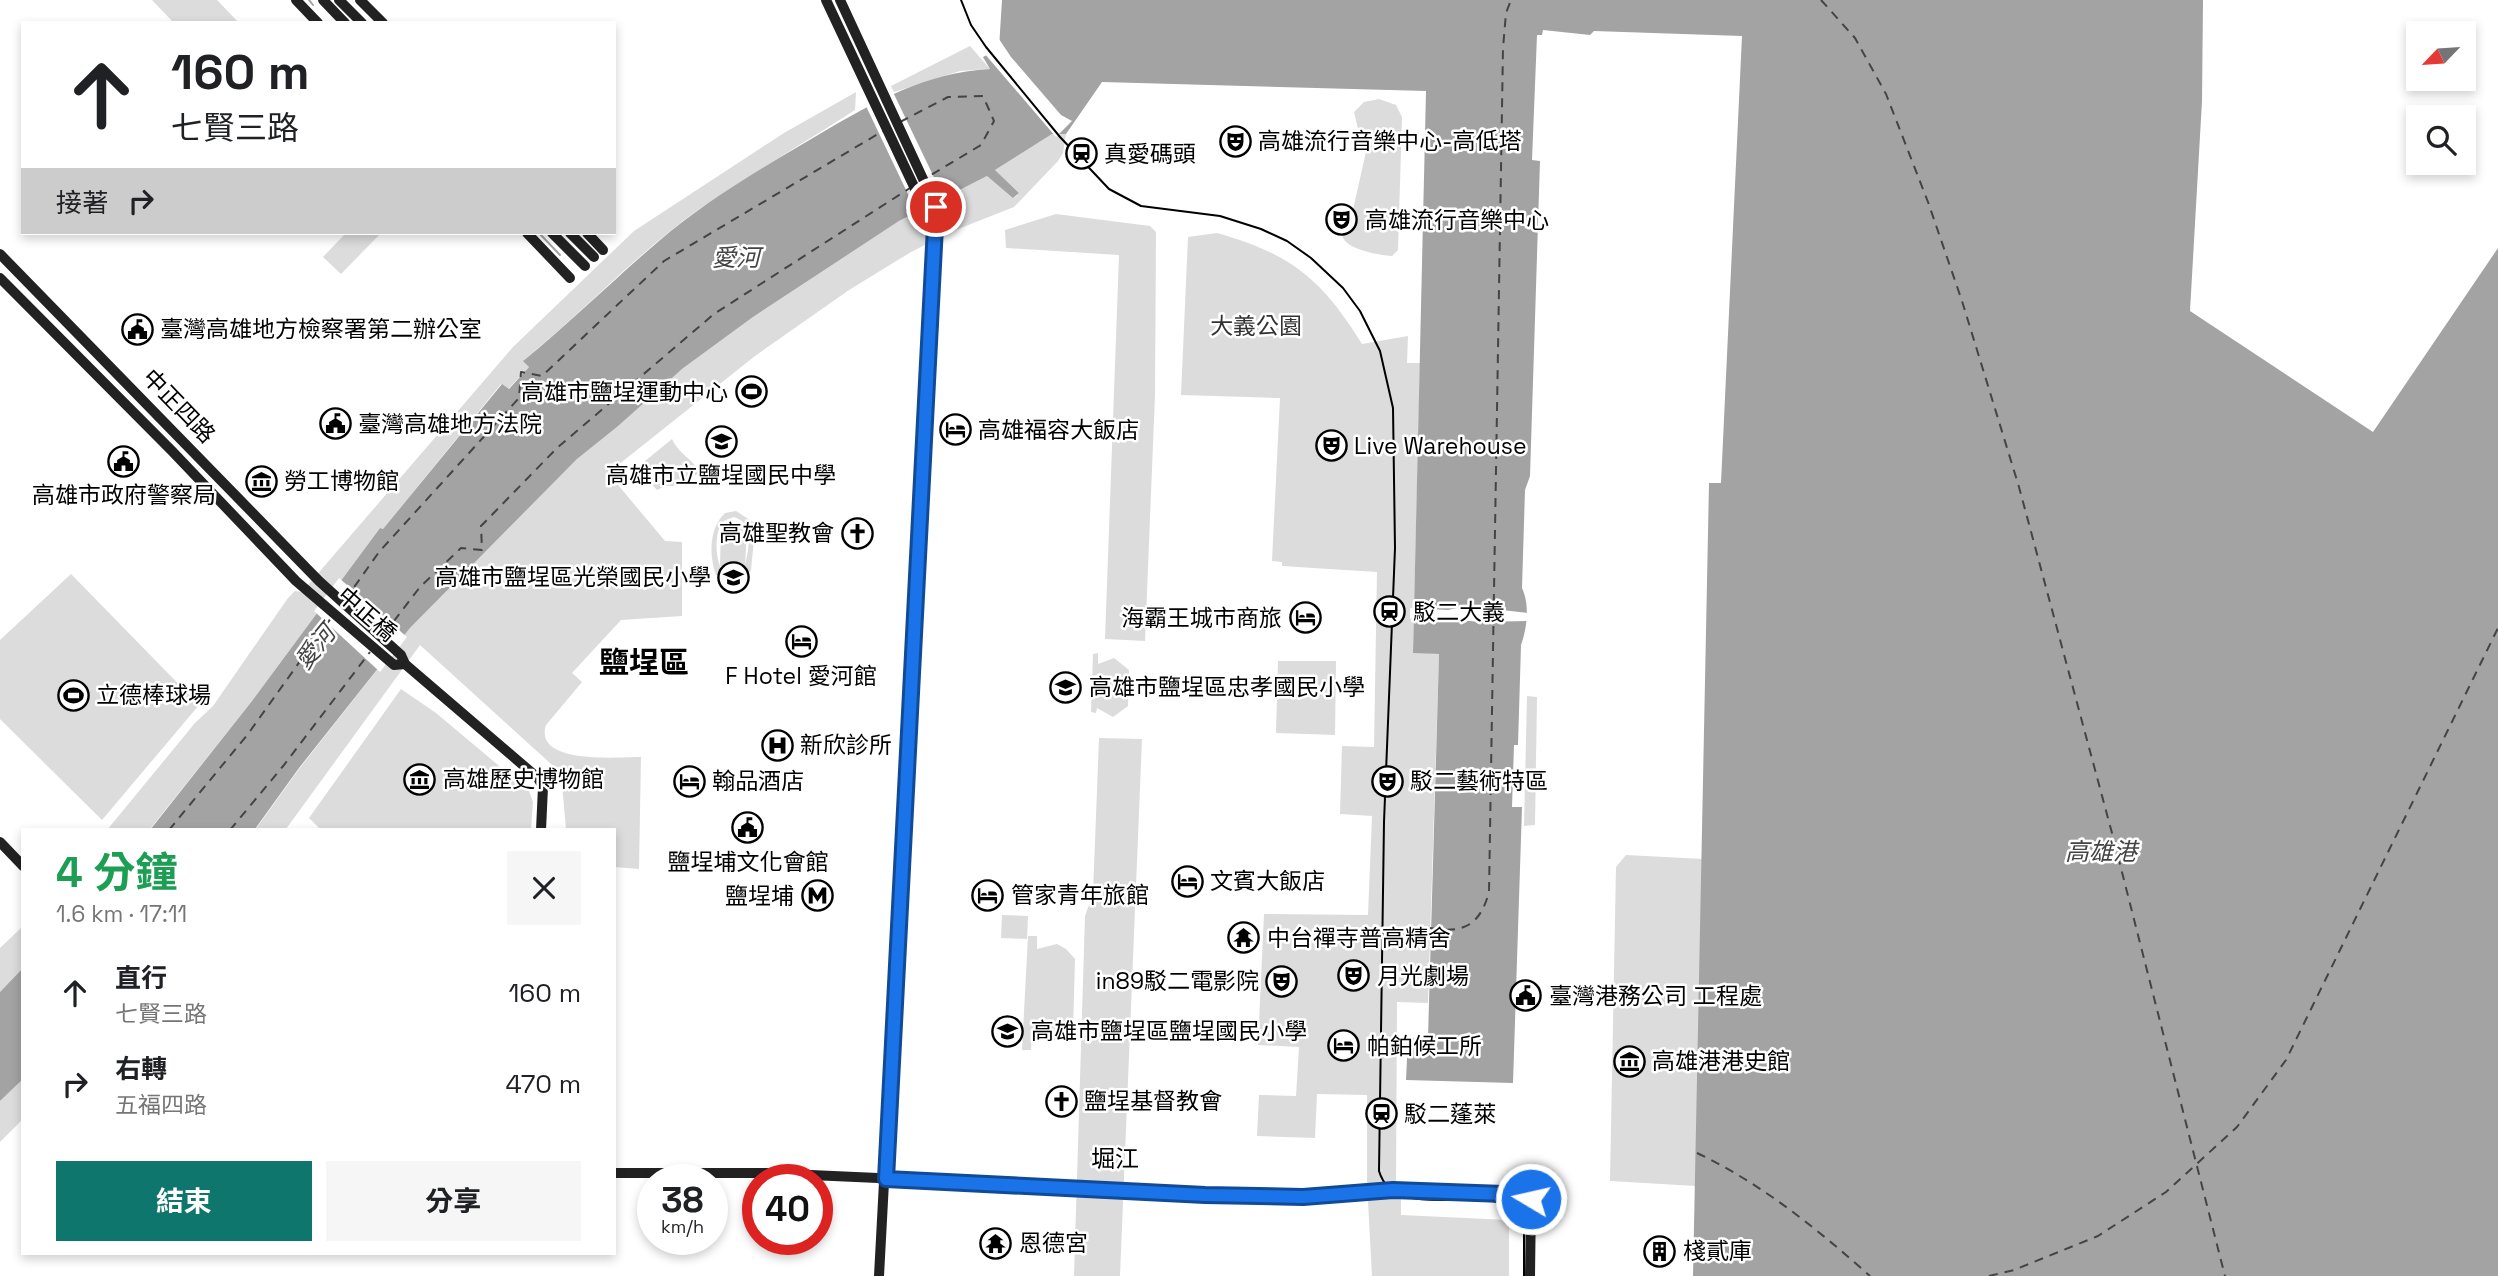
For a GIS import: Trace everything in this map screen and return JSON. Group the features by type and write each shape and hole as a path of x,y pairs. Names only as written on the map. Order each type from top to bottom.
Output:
{"street":[{"path":"296,0 316,21"},
{"path":"323,0 343,21"},
{"path":"339,0 360,21"},
{"path":"360,0 381,21"},
{"path":"826,0 879,99 932,209 935,231 879,1276"},
{"path":"840,0 879,99"},
{"path":"529,235 570,278"},
{"path":"554,235 585,266"},
{"path":"572,235 598,254 588,235"},
{"name":"中正四路","path":"0,254 326,588"},
{"name":"中正四路","path":"0,278 172,451 296,581 317,598"},
{"name":"中正橋","path":"317,598 394,665 405,664 397,651 326,588"},
{"path":"405,664 537,778 543,787 541,828"},
{"path":"0,842 21,864"},
{"path":"616,1173 766,1174 1205,1195 1303,1197 1393,1190 1504,1194 1531,1199 1530,1276"}],"green space":[{"path":"152,0 217,0 237,21 172,21"},
{"path":"970,46 990,69 960,71 894,92 891,86"},
{"path":"856,92 855,110 736,184 675,227 524,360 529,367 508,389 501,384 383,529 380,528 252,701 151,828 109,828 195,723 213,706 288,598 295,591 302,592 513,347 634,231 784,133"},
{"path":"1379,99 1396,105 1402,117 1398,250 1392,256 1352,246 1342,233 1352,214 1368,143 1358,129 1354,112 1364,102"},
{"path":"1052,134 1066,134 1063,153 1058,161 1014,207 953,231 911,252 849,290 755,356 608,473 665,541 682,542 682,616 621,620 572,673 582,682 546,725 545,738 552,747 564,753 597,757 641,757 639,869 616,867 616,828 566,828 561,773 420,645 287,828 256,828 299,769 410,628 577,459 682,369 753,317 899,221 987,176 1014,198 1019,193 995,170"},
{"name":"大義公園","path":"1056,214 1150,226 1156,232 1155,395 1145,641 1105,639 1119,255 1006,248 1005,230"},
{"name":"駁二藝術特區","path":"1217,233 1265,250 1302,272 1333,302 1362,344 1408,336 1407,363 1420,363 1413,652 1439,654 1428,1003 1397,1002 1396,1186 1401,1187 1401,1215 1509,1220 1509,1276 1372,1276 1367,1183 1367,1095 1317,1094 1315,1138 1257,1136 1259,1095 1296,1096 1299,1047 1258,1045 1264,914 1368,915 1372,816 1340,814 1342,746 1374,747 1377,572 1282,566 1282,562 1272,561 1280,398 1181,395 1188,237"},
{"path":"344,235 379,235 341,274 323,257"},
{"path":"672,439 700,472 680,486 665,486 657,490 646,478 645,461"},
{"path":"736,511 753,522 755,529 751,570 739,580 725,580 716,575 712,542 720,519 725,513","holes":["734,517 741,520 747,529 721,528 720,566 718,532 724,521","747,529 749,544 745,565","720,566 746,567 741,573 730,577"]},
{"name":"立德棒球場","path":"71,574 199,705 102,820 0,719 0,640"},
{"path":"1098,653 1098,664 1114,658 1129,670 1128,706 1113,717 1097,708 1096,713 1091,712 1093,654"},
{"path":"1278,661 1336,661 1335,735 1276,733"},
{"path":"401,689 436,713 529,791 533,802 531,828 319,828 309,818"},
{"path":"1527,696 1537,697 1535,825 1524,826"},
{"path":"1099,738 1142,739 1120,1276 1074,1276 1085,916 1093,894"},
{"path":"1626,855 1703,859 1696,1186 1610,1181 1616,867"},
{"path":"1002,915 1028,916 1027,939 1001,938"},
{"path":"21,928 21,970 0,992 0,948"},
{"path":"1028,936 1037,936 1037,949 1057,944 1075,959 1073,1029 1064,1037 1054,1040 1043,1039 1032,1033 1031,1050 1022,1050"},
{"path":"21,1081 21,1121 0,1142 0,1101"}],"water":[{"name":"高雄港","path":"1002,0 2203,0 2202,101 2190,311 2373,432 2498,248 2498,1276 1693,1276 1709,483 1721,483 1742,36 1594,31 1590,35 1543,30 1542,35 1537,35 1532,160 1540,161 1530,476 1525,490 1522,588 1527,616 1521,645 1518,745 1514,745 1512,807 1522,807 1513,1083 1406,1080 1408,1038 1428,1038 1439,654 1413,653 1426,91 1102,82 1066,134 1052,134 995,170 1019,193 1013,198 987,176 899,221 753,317 682,369 577,459 410,628 299,768 256,828 152,828 252,701 380,528 383,529 502,384 509,389 529,367 523,361 678,226 759,170 843,120 903,90 944,76 990,69 983,57 999,48"},
{"path":"21,970 21,1081 0,1101 0,992"}],"pier":[{"path":"999,39 1061,115 1072,121 1056,137 984,53 996,46"},
{"path":"892,90 943,196 916,211 865,104"},
{"path":"339,578 407,637 380,672 314,611"},
{"path":"1466,606 1529,613 1529,621 1480,622 1417,616 1410,619 1410,608 1448,610"}],"waterway":[{"path":"309,0 313,5"},
{"path":"541,235 560,255"}],"ferry route":[{"path":"1430,928 1452,930 1469,925 1481,912 1489,892 1503,48 1506,13 1511,0"},
{"path":"1821,0 1855,38 1886,94 1928,202 1962,301 2019,487 2112,833 2225,1276"},
{"path":"900,122 948,97 983,96 994,121 981,145 926,178"},
{"path":"345,600 379,552 519,398 521,372 542,376 664,261 883,131"},
{"path":"384,634 420,587 461,548 482,550 481,526 557,448 714,314 910,188"},
{"path":"171,828 248,734 331,618"},
{"path":"1989,1276 2014,1270 2098,1236 2166,1192 2237,1127 2286,1060 2498,628"},
{"path":"232,828 284,765 370,652"},
{"path":"1697,1153 1721,1165 1788,1208 1870,1276"}],"tram line":[{"path":"961,0 971,25 986,47 1060,137 1109,189 1141,206 1220,216 1261,229 1287,241 1311,258 1343,288 1360,311 1380,351 1393,408 1395,548 1384,822 1379,1171 1388,1186 1401,1195 1418,1199 1497,1202 1513,1208 1524,1232 1524,1276"}],"place":[{"name":"高雄流行音樂中心-高低塔","path":"1235,141"},
{"name":"真愛碼頭","path":"1081,154"},
{"name":"高雄流行音樂中心","path":"1342,220"},
{"name":"臺灣高雄地方檢察署第二辦公室","path":"137,329"},
{"name":"高雄市鹽埕運動中心","path":"751,392"},
{"name":"臺灣高雄地方法院","path":"335,424"},
{"name":"高雄福容大飯店","path":"955,430"},
{"name":"高雄市立鹽埕國民中學","path":"721,441"},
{"name":"Live Warehouse","path":"1331,446"},
{"name":"高雄市政府警察局","path":"124,461"},
{"name":"勞工博物館","path":"261,481"},
{"name":"高雄聖教會","path":"857,533"},
{"name":"高雄市鹽埕區光榮國民小學","path":"734,577"},
{"name":"駁二大義","path":"1390,612"},
{"name":"海霸王城市商旅","path":"1305,618"},
{"name":"F Hotel 愛河館","path":"801,642"},
{"name":"高雄市鹽埕區忠孝國民小學","path":"1066,687"},
{"name":"立德棒球場","path":"73,695"},
{"name":"新欣診所","path":"777,745"},
{"name":"高雄歷史博物館","path":"420,779"},
{"name":"翰品酒店","path":"689,781"},
{"name":"駁二藝術特區","path":"1387,781"},
{"name":"鹽埕埔文化會館","path":"748,828"},
{"name":"文賓大飯店","path":"1187,881"},
{"name":"管家青年旅館","path":"988,895"},
{"name":"鹽埕埔","path":"817,896"},
{"name":"中台禪寺普高精舍","path":"1244,938"},
{"name":"月光劇場","path":"1354,976"},
{"name":"in89駁二電影院","path":"1282,981"},
{"name":"臺灣港務公司 工程處","path":"1526,996"},
{"name":"高雄市鹽埕區鹽埕國民小學","path":"1008,1031"},
{"name":"帕鉑候工所","path":"1344,1046"},
{"name":"高雄港港史館","path":"1629,1061"},
{"name":"鹽埕基督教會","path":"1061,1101"},
{"name":"駁二蓬萊","path":"1381,1114"},
{"name":"恩德宮","path":"996,1243"},
{"name":"棧貳庫","path":"1660,1251"}],"district":[{"name":"鹽埕區","path":"644,662"},
{"name":"堀江","path":"1115,1158"}],"route":[{"path":"936,207 886,1179 1205,1195 1303,1197 1393,1190 1504,1194 1531,1199"}],"water label":[{"name":"愛河","path":"736,257"},
{"name":"愛河","path":"315,647"}]}
